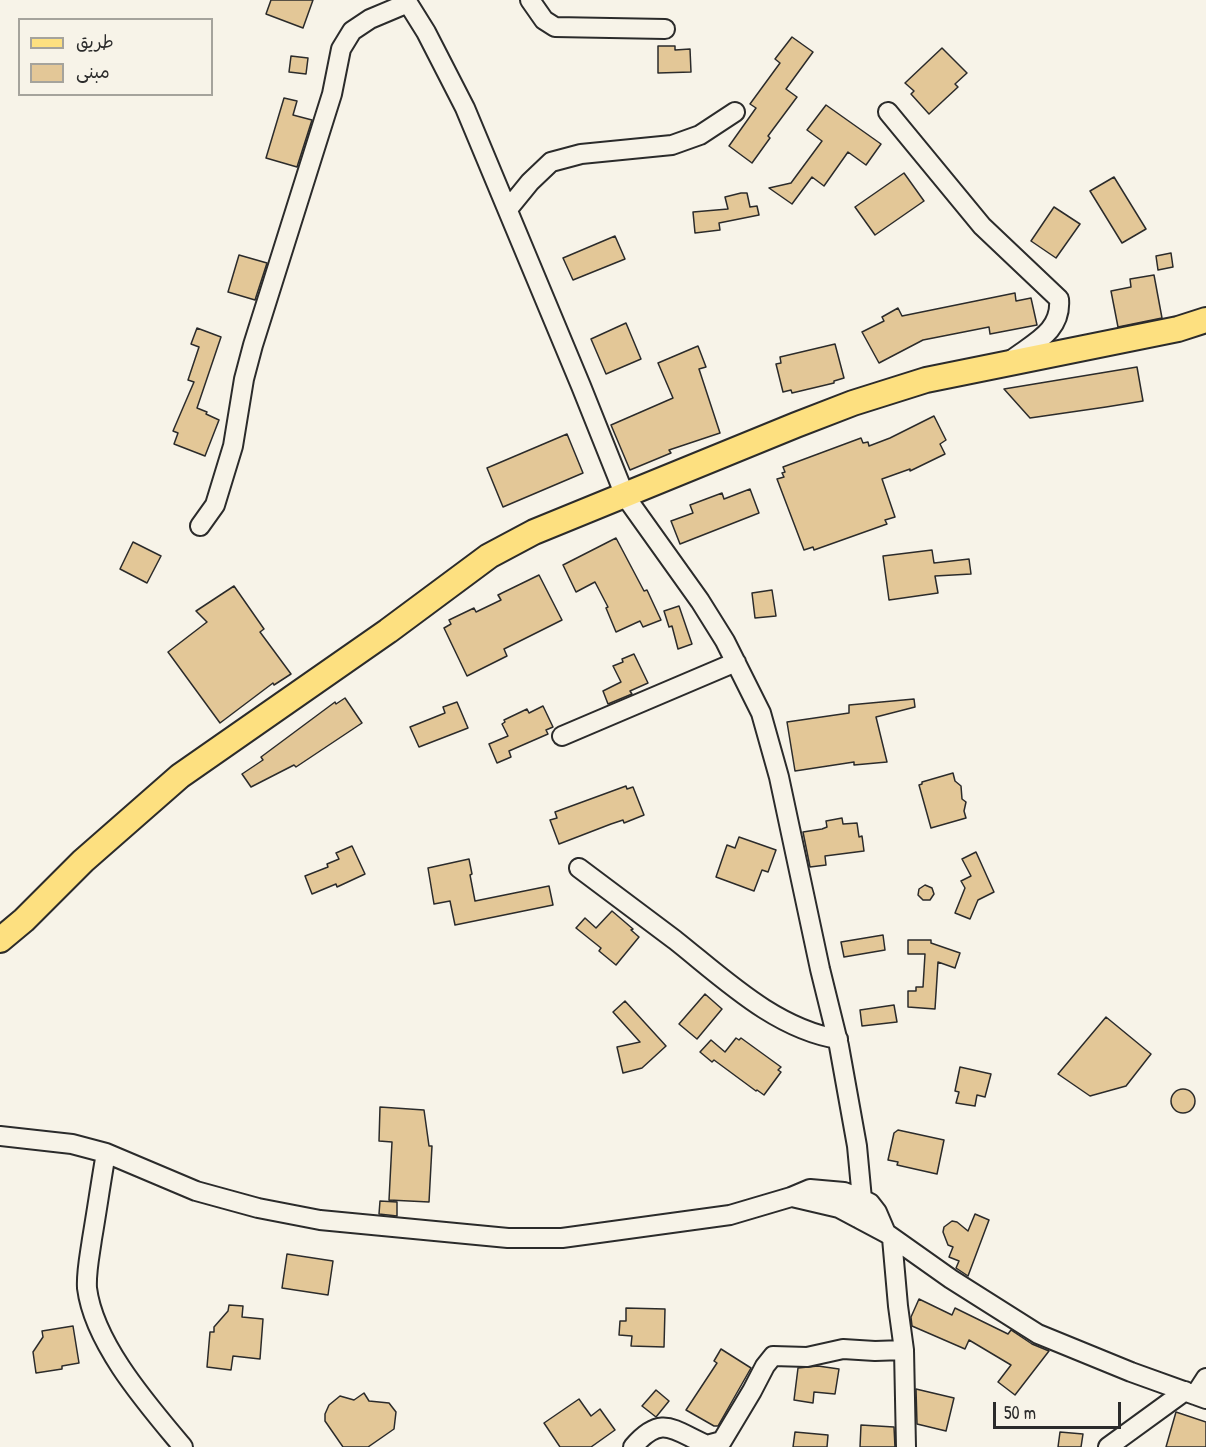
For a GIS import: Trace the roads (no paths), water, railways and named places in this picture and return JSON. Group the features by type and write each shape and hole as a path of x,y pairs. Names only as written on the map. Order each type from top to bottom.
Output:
{"main road":[{"path":"0,940 24,920 91,854 180,776 388,631 489,556 534,532 853,403 926,380 1166,332 1206,320"}],"street":[{"path":"530,0 544,20 555,27 665,29"},
{"path":"200,526 215,505 233,446 243,379 252,345 332,94 341,49 352,31 370,19 407,2 446,69 508,209 625,496 700,602 736,662 761,713 779,777 820,969 838,1039 854,1122 862,1199 858,1218"},
{"path":"508,209 530,182 551,162 580,154 672,145 700,135 735,112"},
{"path":"888,112 982,226 1059,299 1060,312 1057,322 1049,332 1008,362"},
{"path":"562,736 736,662"},
{"path":"579,868 728,983 792,1026 818,1036 838,1039"},
{"path":"0,1136 72,1144 106,1153 195,1191 258,1208 320,1220 508,1238 562,1238 612,1233 730,1215 810,1189 844,1192 870,1203 889,1236 904,1350 906,1447"},
{"path":"106,1153 87,1287 93,1316 107,1343 141,1396 183,1447"},
{"path":"790,1197 823,1203 858,1218 1038,1334 1195,1395"},
{"path":"633,1447 642,1436 656,1428 675,1428 707,1445 722,1441 773,1356 807,1357 843,1349 904,1350"},
{"path":"1108,1447 1195,1395 1206,1378"}]}
